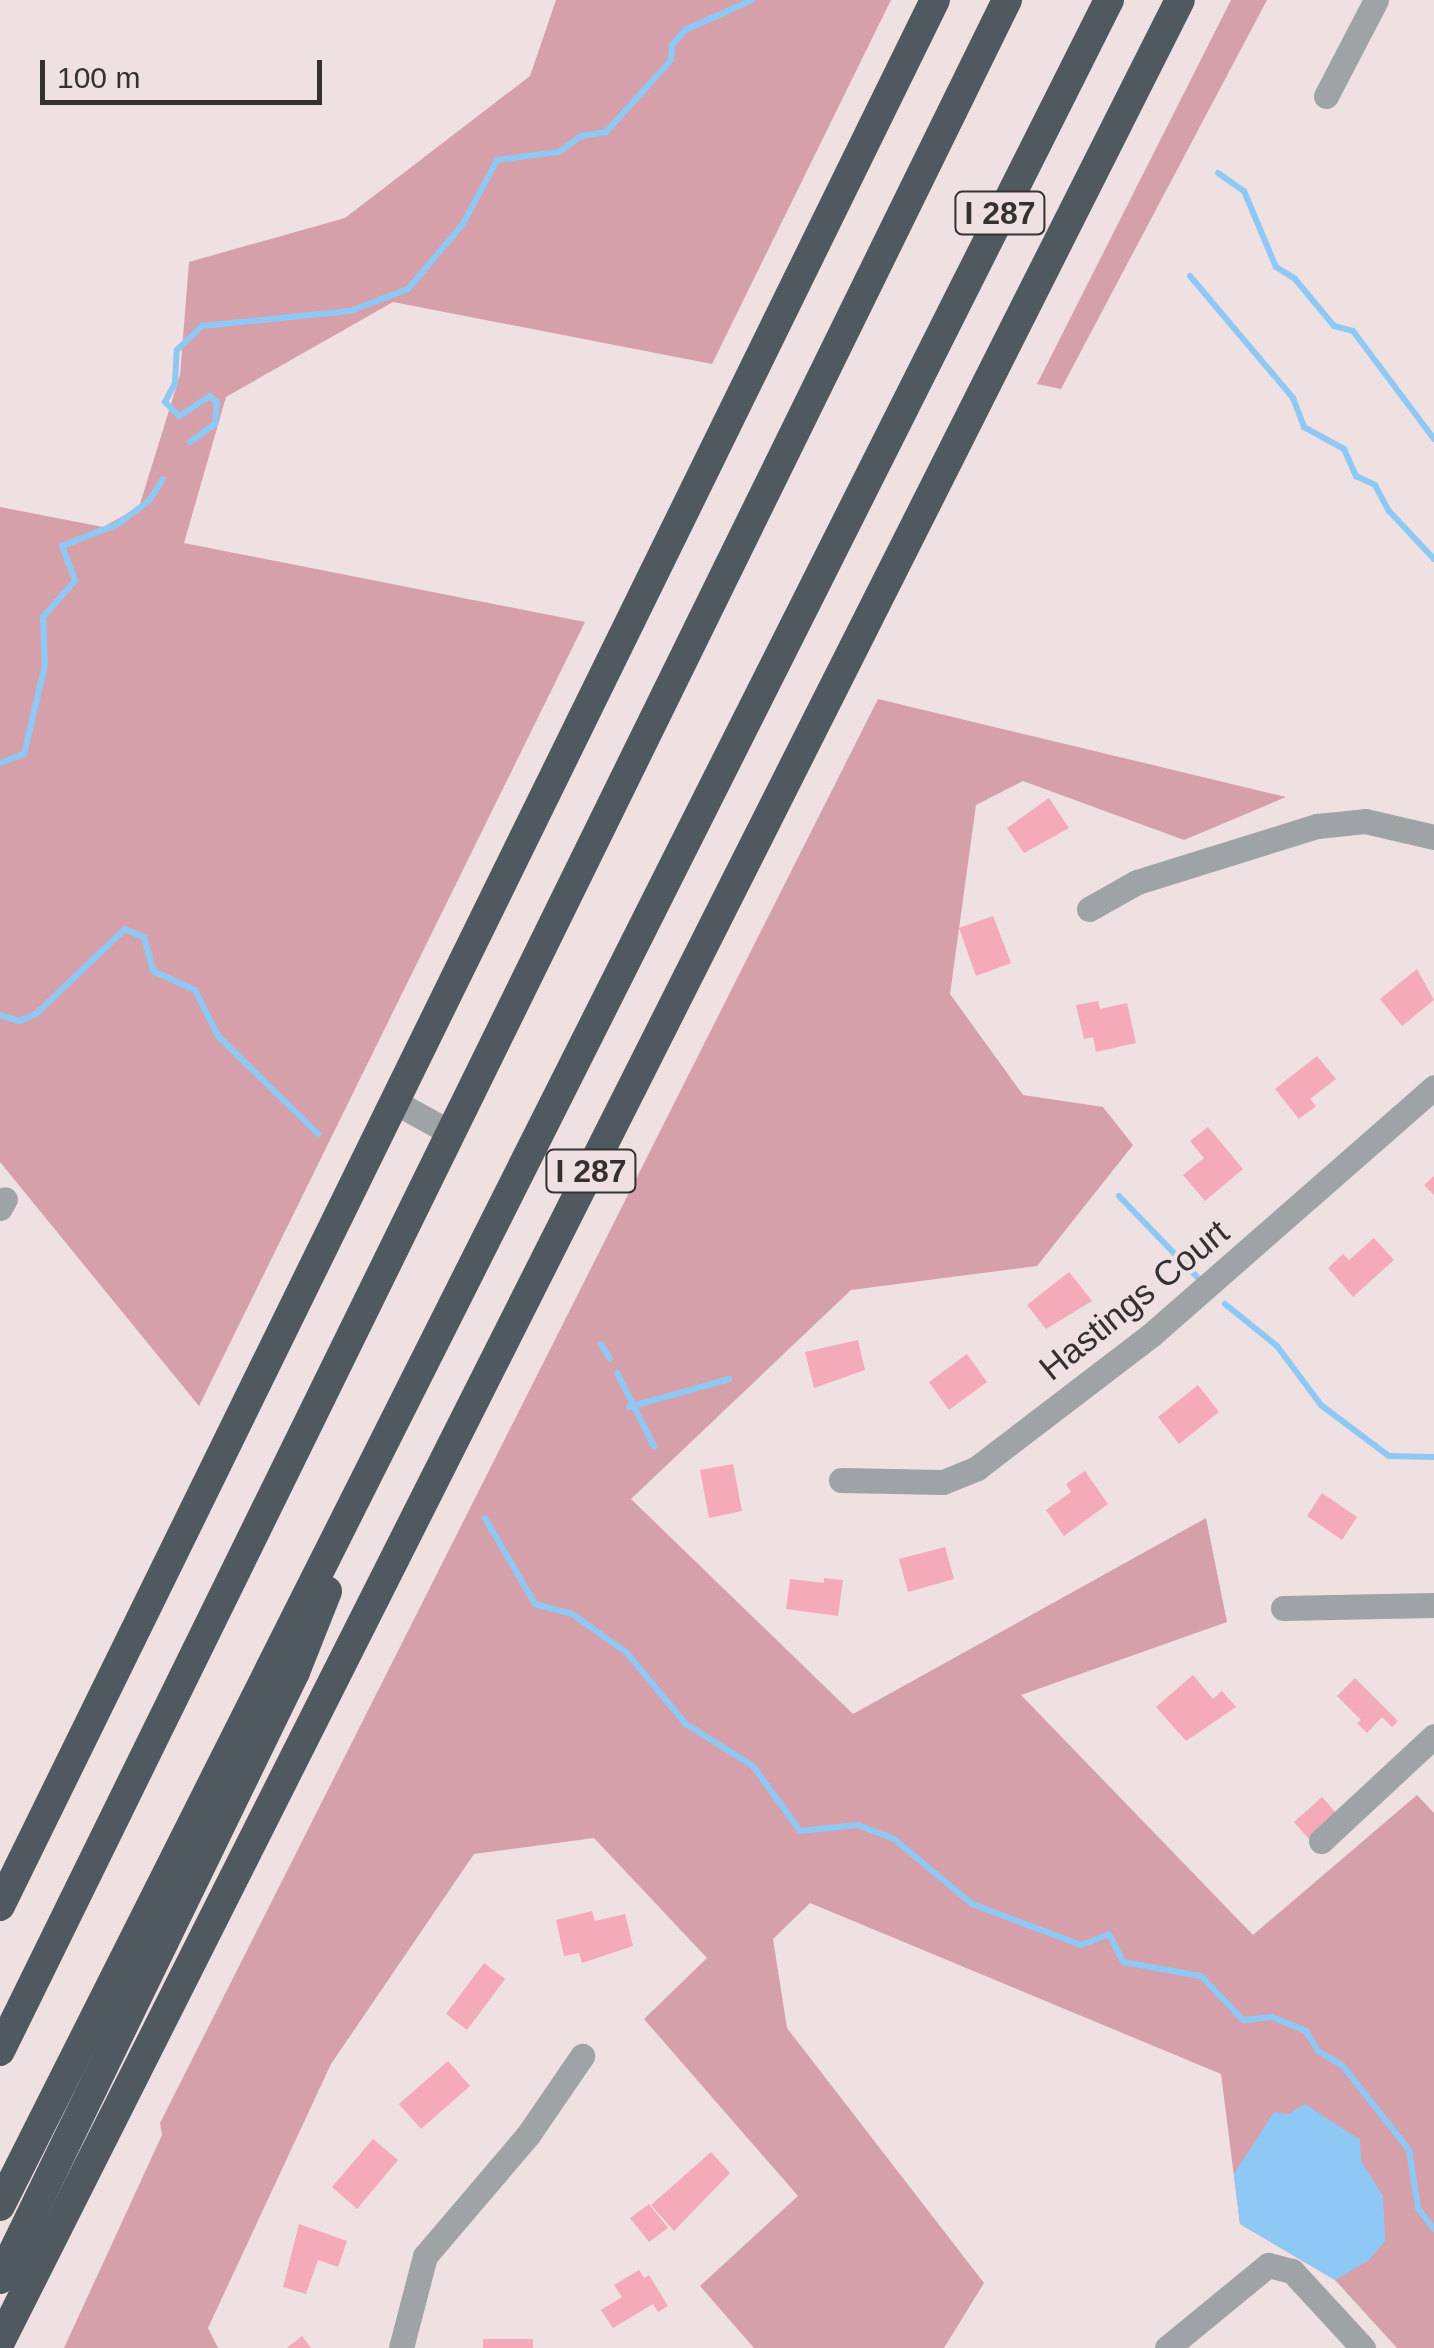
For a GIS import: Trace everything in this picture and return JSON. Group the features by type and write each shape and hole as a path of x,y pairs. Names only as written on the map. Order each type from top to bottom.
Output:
{"highway":[{"path":"0,1906 935,0"},
{"name":"I 287","path":"0,2051 1008,0"},
{"name":"I 287","path":"0,2206 1108,0"},
{"name":"I 287","path":"0,2342 1180,0"},
{"path":"0,2279 295,1672 392,1423"}],"street":[{"path":"1326,96 1376,0"},
{"path":"1089,909 1137,882 1317,826 1378,822 1434,837"},
{"name":"Hastings Court","path":"841,1480 944,1482 978,1468 1150,1336 1434,1087"},
{"path":"395,1102 451,1133"},
{"path":"1283,1608 1434,1605"},
{"path":"1321,1842 1434,1736"},
{"path":"401,2348 414,2279 424,2256 528,2135 582,2056"},
{"path":"1168,2348 1268,2265 1292,2271 1363,2348"}],"shaded area":[{"path":"556,0 891,0 712,364 393,302 226,397 184,543 585,622 199,1406 0,1162 0,507 103,527 139,507 180,375 189,262 345,218 530,76"},
{"path":"1231,0 1267,0 1061,389 1037,384"},
{"path":"878,699 1286,797 1184,840 1023,781 976,805 950,994 1023,1095 1103,1107 1133,1145 1037,1266 851,1290 631,1499 853,1714 1206,1518 1227,1622 1021,1695 1253,1935 1417,1795 1434,1813 1434,2348 1397,2348 1335,2280 1240,2224 1221,2074 810,1903 773,1939 787,2028 984,2283 944,2348 754,2348 700,2286 798,2196 644,2019 707,1958 594,1838 474,1854 331,2064 208,2328 218,2348 64,2348 162,2135 160,2123"}],"water":[{"path":"1305,2104 1360,2140 1361,2161 1383,2196 1385,2241 1369,2260 1335,2280 1240,2224 1234,2174 1274,2112 1289,2114"}],"building":[{"path":"1049,798 1069,828 1024,853 1007,828"},
{"path":"993,916 1011,963 976,976 959,928"},
{"path":"1417,969 1434,1000 1402,1026 1380,999"},
{"path":"1098,1001 1100,1009 1127,1003 1136,1043 1096,1052 1093,1037 1084,1039 1076,1005"},
{"path":"1317,1056 1336,1079 1310,1099 1316,1106 1299,1119 1275,1089"},
{"path":"1208,1127 1243,1169 1205,1201 1183,1175 1204,1158 1190,1141"},
{"path":"1434,1176 1434,1195 1424,1185"},
{"path":"1374,1238 1394,1260 1353,1297 1328,1268 1343,1254 1349,1260"},
{"path":"1069,1272 1092,1301 1046,1329 1027,1305"},
{"path":"858,1340 865,1370 814,1388 805,1352"},
{"path":"967,1354 987,1382 949,1410 929,1382"},
{"path":"1198,1385 1219,1412 1179,1444 1158,1417"},
{"path":"733,1464 742,1511 709,1518 700,1470"},
{"path":"1085,1471 1108,1504 1064,1536 1046,1510 1071,1492 1066,1484"},
{"path":"1322,1493 1357,1517 1342,1540 1307,1516"},
{"path":"945,1547 954,1579 908,1592 899,1559"},
{"path":"824,1578 843,1580 838,1616 786,1609 790,1579 824,1583"},
{"path":"1193,1675 1213,1699 1222,1691 1236,1707 1186,1741 1156,1707"},
{"path":"1355,1678 1398,1721 1392,1727 1382,1717 1367,1733 1357,1723 1361,1720 1337,1696"},
{"path":"1322,1797 1337,1814 1309,1839 1294,1822"},
{"path":"592,1911 595,1921 625,1914 633,1946 582,1963 579,1953 564,1956 556,1920"},
{"path":"484,1963 505,1979 467,2030 446,2014"},
{"path":"448,2061 470,2086 421,2129 399,2104"},
{"path":"373,2139 398,2160 357,2209 332,2187"},
{"path":"711,2152 730,2173 674,2231 651,2205"},
{"path":"649,2204 668,2228 649,2242 630,2218"},
{"path":"299,2224 347,2241 338,2267 318,2260 306,2294 283,2287"},
{"path":"639,2270 644,2278 649,2275 668,2306 658,2312 653,2304 613,2328 601,2310 622,2297 614,2285"},
{"path":"302,2336 311,2348 287,2348"},
{"path":"483,2339 533,2339 533,2348 483,2348"}],"waterway":[{"path":"190,442 215,424 217,403 210,396 179,416 165,402 175,383 177,350 202,326 350,311 408,289 463,224 497,160 559,152 581,136 606,132 671,60 672,45 685,30 752,0"},
{"path":"1218,173 1244,191 1276,267 1295,279 1334,326 1353,331 1434,439"},
{"path":"1190,276 1293,398 1304,427 1344,449 1356,476 1375,485 1389,511 1434,559"},
{"path":"0,763 24,754 45,665 43,617 75,581 62,546 118,524 149,501 163,479"},
{"path":"0,1015 20,1021 36,1014 125,929 144,937 153,971 195,990 218,1036 318,1134"},
{"path":"1119,1196 1197,1277"},
{"path":"1225,1304 1277,1346 1321,1405 1389,1456 1434,1457"},
{"path":"601,1344 610,1359"},
{"path":"617,1373 654,1446"},
{"path":"629,1407 729,1379"},
{"path":"485,1518 535,1604 572,1614 626,1652 686,1724 753,1766 800,1831 858,1825 894,1839 972,1904 1081,1945 1109,1934 1123,1962 1201,1976 1243,2020 1272,2017 1306,2031 1318,2051 1343,2066 1409,2150 1418,2208 1434,2229"}]}
